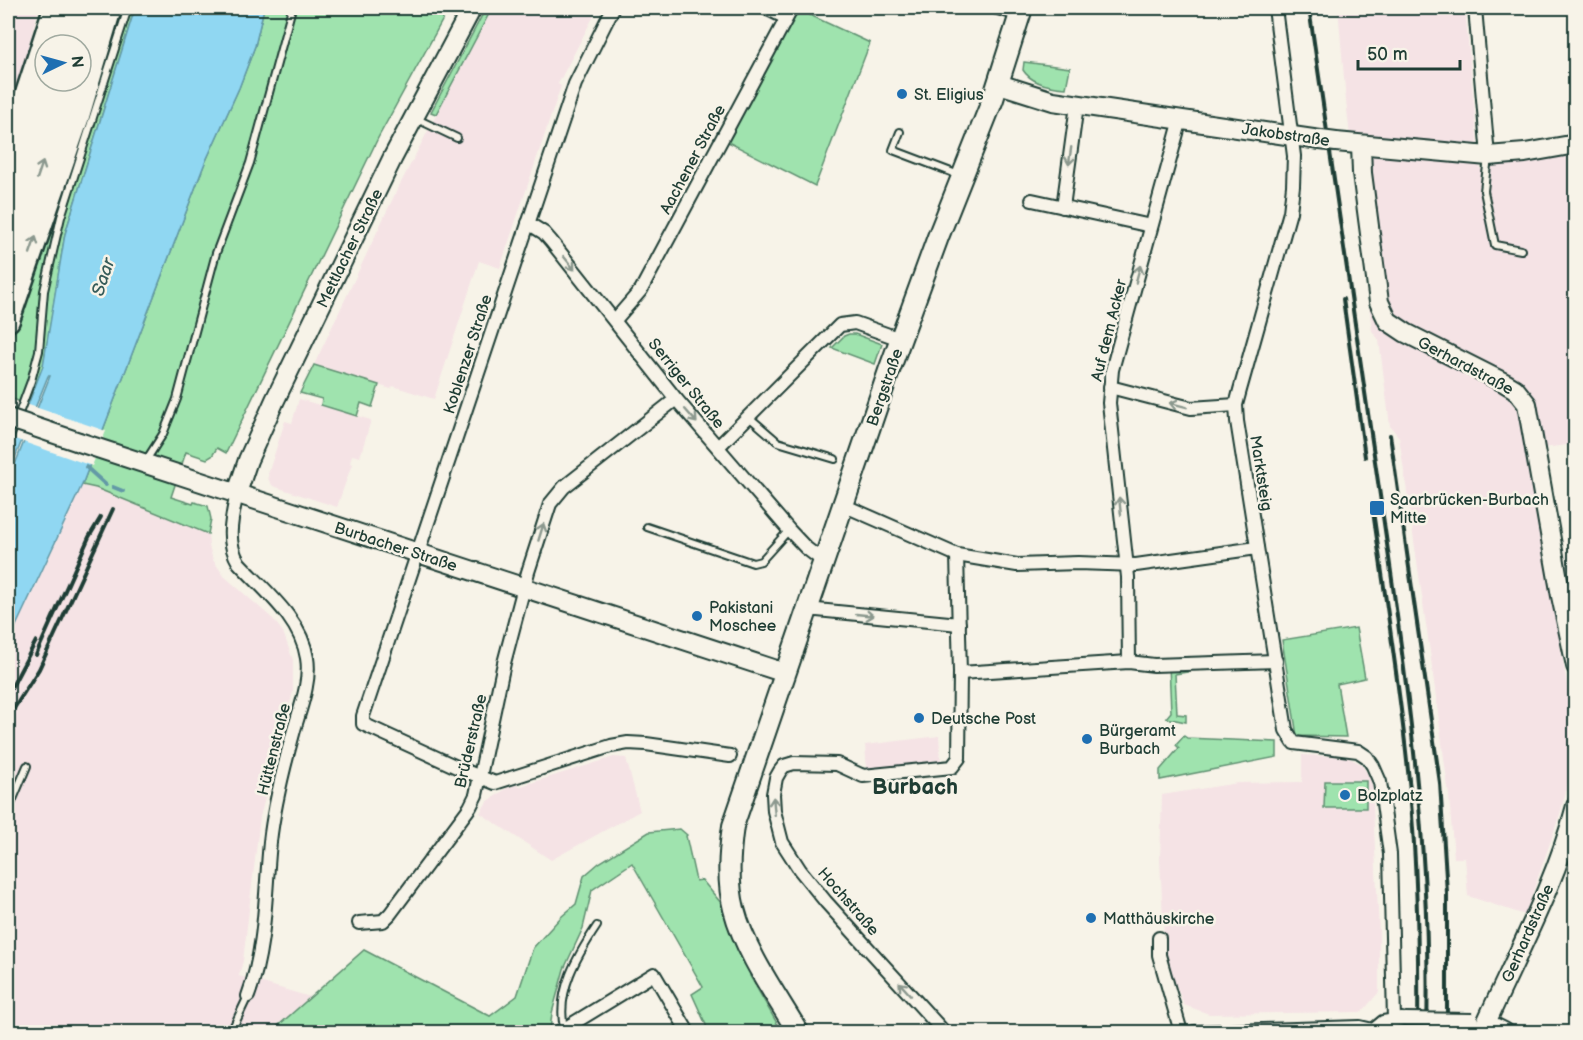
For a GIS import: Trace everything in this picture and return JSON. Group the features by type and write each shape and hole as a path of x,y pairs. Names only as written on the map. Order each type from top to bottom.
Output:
{"highway":[{"path":"8,152 55,8"},
{"path":"65,33 72,8"},
{"path":"84,33 91,8"},
{"path":"8,320 77,120 110,8"},
{"path":"8,210 46,93"},
{"path":"8,265 65,93"}],"main road":[{"name":"Bergstraße","path":"798,1032 746,943 732,898 729,872 733,826 900,339 999,84 1020,13"}],"street":[{"name":"Mettlacher Straße","path":"237,494 248,460 275,400 414,117 472,8"},
{"name":"Koblenzer Straße","path":"481,778 363,724 363,716 575,84 613,8"},
{"path":"766,8 789,13"},
{"name":"Marktsteig","path":"1275,8 1294,156 1292,203 1236,405 1237,421 1286,730 1294,743 1358,751 1374,766 1380,782 1389,854 1399,1019"},
{"path":"1475,8 1488,156"},
{"name":"Aachener Straße","path":"615,320 641,290 789,13"},
{"name":"Jakobstraße","path":"999,84 1041,99 1361,145 1488,156 1525,153 1575,144"},
{"path":"1063,207 1077,105"},
{"name":"Auf dem Acker","path":"1129,662 1127,564 1109,403 1110,387 1112,370 1181,119"},
{"name":"Gerhardstraße","path":"1361,145 1362,173 1379,302 1388,321 1406,333 1505,383 1515,389 1527,404 1575,666"},
{"path":"1032,200 1151,226"},
{"name":"Serriger Straße","path":"528,223 544,233 676,399 789,530 806,548 823,561"},
{"path":"718,447 840,325 855,323 900,339"},
{"path":"1110,387 1191,408 1236,405"},
{"name":"Brüderstraße","path":"359,923 383,921 390,914 470,807 476,795 504,663 550,504 556,495 676,399"},
{"name":"Burbacher Straße","path":"8,418 785,673"},
{"name":"Hüttenstraße","path":"237,494 230,529 233,555 292,621 299,633 308,660 306,684 281,781 274,820 257,964 248,996"},
{"path":"843,505 957,555 1017,565 1127,564 1257,548"},
{"path":"957,555 960,673 1129,662 1154,665 1276,661"},
{"path":"807,609 959,624"},
{"name":"Hochstraße","path":"944,1032 826,902 800,870 782,842 774,811 773,794 780,771 784,766 794,763 826,763 845,767 863,776 952,767 960,758 960,673"},
{"path":"481,778 495,783 611,746 628,744 730,756"},
{"name":"Gerhardstraße","path":"1479,1022 1546,892 1563,849 1575,806"},
{"path":"1158,938 1159,955 1181,1032"},
{"path":"562,1030 654,974 688,1032"},
{"path":"1194,1032 1360,1027 1372,1031 1383,1023 1399,1019 1479,1022 1504,1032"}],"lane":[{"path":"8,443 31,381 39,351 44,291 61,217 128,8"},
{"path":"145,462 164,434 177,399 216,253 250,163 292,8"},
{"path":"986,8 1020,13"},
{"path":"414,117 458,138"},
{"path":"900,132 893,150 963,177"},
{"path":"1488,156 1484,191 1496,245 1521,250"},
{"path":"749,417 778,442 835,459"},
{"path":"647,527 753,563 761,561 789,530"},
{"path":"8,811 27,766"},
{"path":"562,1030 562,1008 566,986 579,955 597,926"},
{"name":"Hüttenstraße","path":"231,1032 248,996"},
{"path":"8,1027 20,1032"}],"shaded area":[{"path":"8,8 39,8 8,120"},
{"path":"492,8 598,8 558,84 561,86 500,268 479,261 434,399 393,386 391,389 314,365 395,194"},
{"path":"1338,8 1465,8 1480,169 1575,153 1575,444 1527,450 1571,708 1570,776 1560,814 1525,915 1468,896 1465,858 1454,858 1449,796 1399,437 1390,426 1379,340 1372,331"},
{"path":"299,399 371,420 360,457 352,455 350,463 352,464 337,507 273,486 269,481 268,474 285,421 292,423"},
{"path":"82,485 96,488 208,534 213,560 224,576 273,619 283,632 293,660 293,692 260,817 243,961 239,976 310,997 271,1032 8,1032 8,643"},
{"path":"939,736 941,763 867,770 865,745"},
{"path":"1302,755 1347,757 1361,764 1369,776 1372,786 1379,932 1379,992 1362,1012 1209,1014 1184,1005 1165,958 1160,860 1162,795 1238,783 1302,782"},
{"path":"614,757 626,758 640,811 551,860 480,813 487,802 507,788 517,785 518,787"}],"green space":[{"path":"119,8 135,8 65,234 43,366 28,405 8,397 8,351"},
{"path":"264,8 449,8 378,138 226,453 217,448 207,459 186,452 171,497 208,506 211,519 208,534 96,488 82,485 204,165 239,88 255,46"},
{"path":"486,8 492,8 436,114 431,112"},
{"path":"795,8 870,43 815,186 722,139"},
{"path":"1024,62 1070,68 1066,88 1048,85 1031,78 1023,70"},
{"path":"849,334 882,344 875,364 832,348"},
{"path":"314,365 379,385 372,407 361,403 357,416 321,405 322,399 300,393"},
{"path":"1356,628 1365,678 1337,684 1346,737 1297,736 1282,640"},
{"path":"1169,665 1188,672 1175,674 1177,714 1186,715 1186,722 1166,718 1171,712"},
{"path":"1184,736 1187,738 1277,742 1277,757 1160,780 1160,770 1179,748 1176,745"},
{"name":"Bolzplatz","path":"1325,781 1366,781 1366,808 1324,808"},
{"path":"680,829 687,835 696,881 702,880 726,909 750,969 750,976 782,1032 707,1032 692,994 703,987 632,863 592,890 583,928 564,969 552,1013 550,1030 547,1032 271,1032 364,950 490,1016 517,996 533,948 576,904 584,876 599,863 649,832"}],"water":[{"name":"Saar","path":"135,8 264,8 255,46 239,88 204,165 82,485 8,643 8,482 50,376 48,376 8,475 8,456 43,366 65,234"}],"pier":[{"path":"26,404 106,431 92,466 12,438"}],"waterway":[{"name":"Burbach","path":"86,467 106,485"},
{"name":"Burbach","path":"113,487 123,491"}],"railway":[{"path":"1309,8 1406,683 1425,892 1427,1032"},
{"path":"1343,299 1365,457"},
{"path":"1390,435 1440,783 1447,893 1447,1032"},
{"path":"1372,504 1399,697 1413,829 1417,897 1418,1032"},
{"path":"8,718 39,669 113,509"},
{"path":"36,655 89,537 101,517"},
{"path":"8,694 36,641"}],"place":[{"name":"St. Eligius","path":"902,94"},
{"name":"Saarbrücken-Burbach Mitte","path":"1377,508"},
{"name":"Pakistani Moschee","path":"697,616"},
{"name":"Deutsche Post","path":"919,718"},
{"name":"Bürgeramt Burbach","path":"1087,739"},
{"name":"Bolzplatz","path":"1345,795"},
{"name":"Matthäuskirche","path":"1091,918"}],"district":[{"name":"Burbach","path":"915,786"}]}
